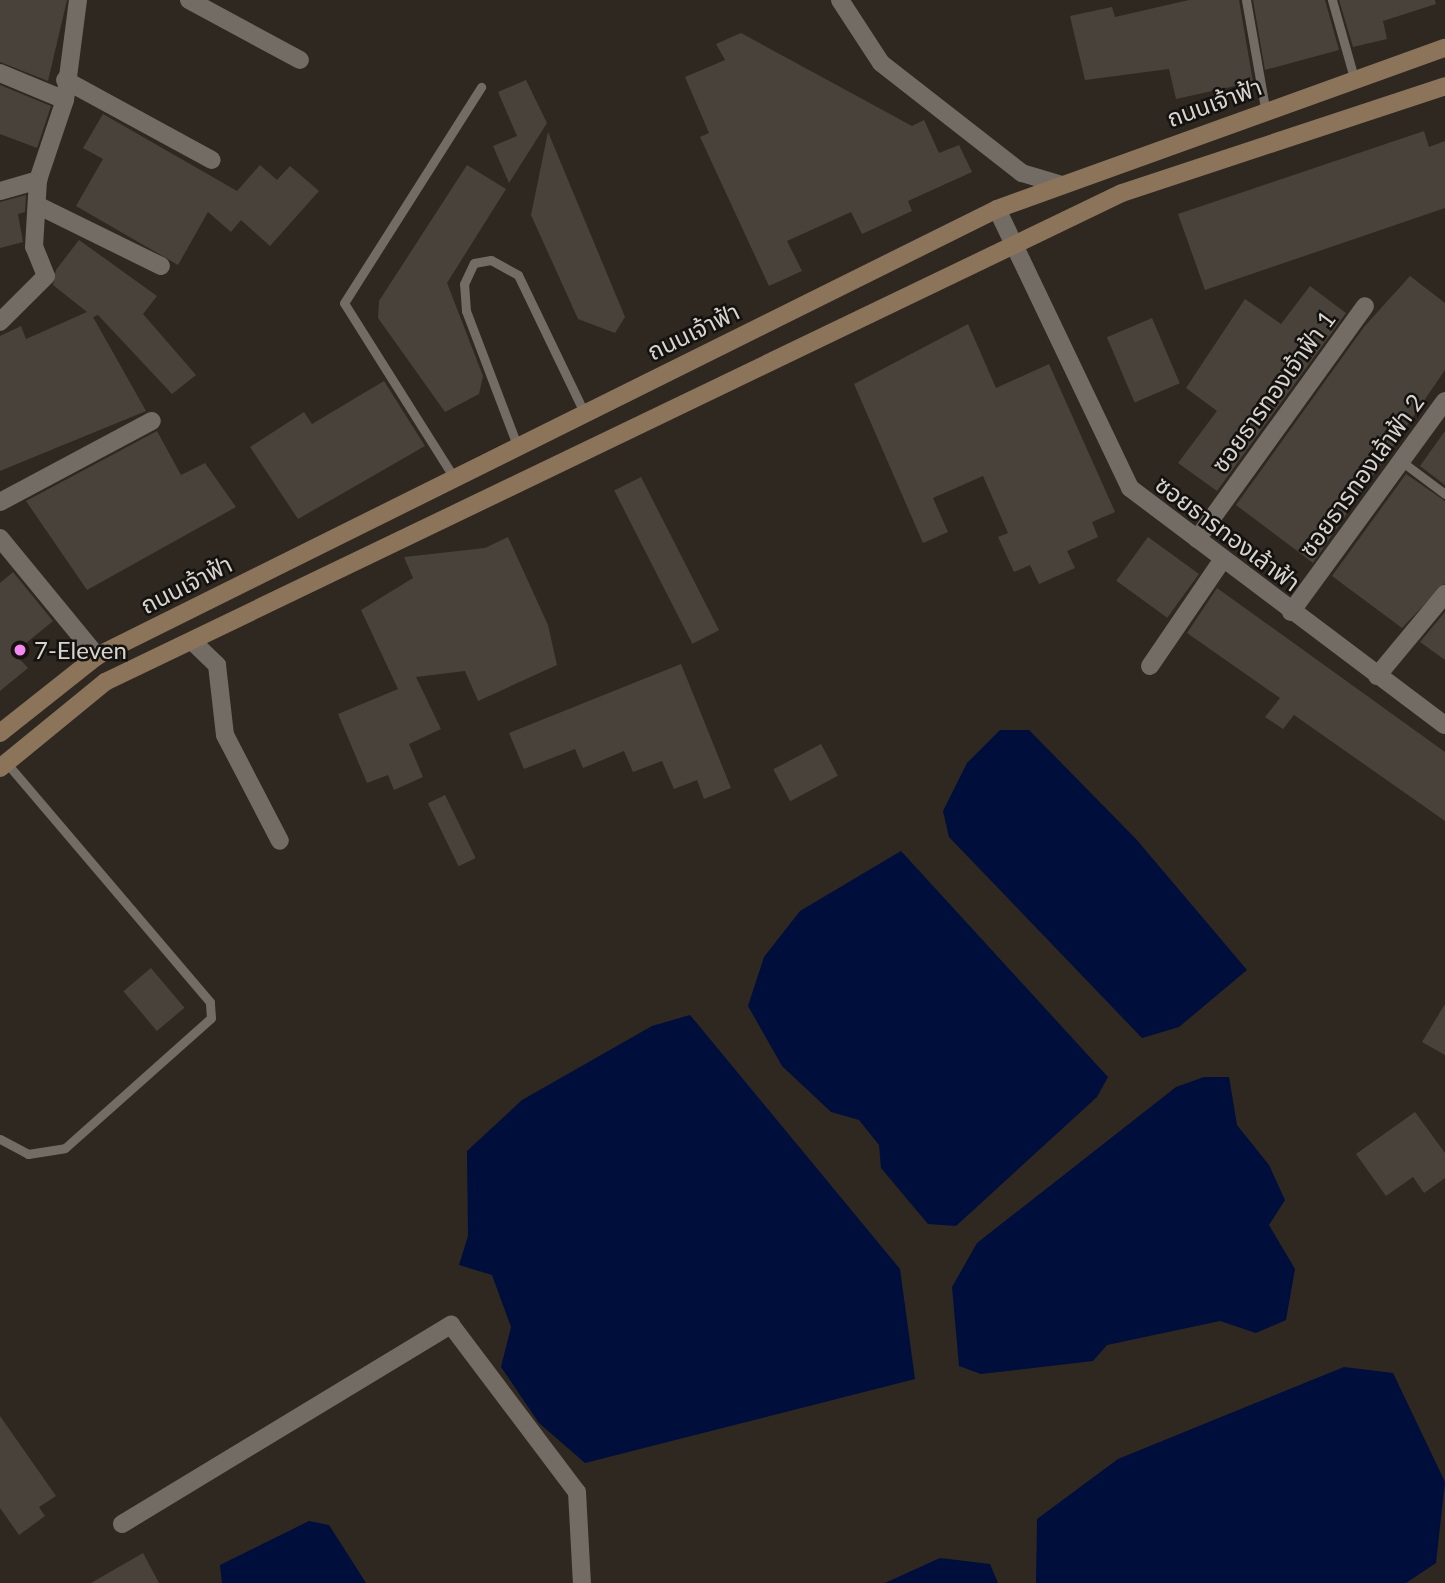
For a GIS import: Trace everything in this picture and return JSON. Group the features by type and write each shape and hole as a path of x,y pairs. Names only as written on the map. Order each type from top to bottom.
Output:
{"main road":[{"name":"ถนนเจ้าฟ้า","path":"0,733 97,656 453,476 998,209 1265,108 1445,48"},
{"path":"3,765 105,682 1122,193 1445,86"}],"street":[{"path":"0,322 46,276 34,247 38,180 65,100 65,80 78,0"},
{"path":"189,0 300,60"},
{"path":"840,0 881,63 1022,173 1062,185"},
{"path":"0,73 65,100"},
{"path":"65,80 212,160"},
{"path":"0,191 38,180"},
{"path":"37,205 160,266"},
{"name":"ซอยธารทองเล้าฟ้า","path":"998,209 1129,488 1445,725"},
{"name":"ซอยธารทองเจ้าฟ้า 1","path":"1197,539 1365,306"},
{"name":"ซอยธารทองเล้าฟ้า 2","path":"1291,612 1445,401"},
{"path":"0,502 152,421"},
{"path":"0,538 97,656"},
{"path":"1150,666 1223,559"},
{"path":"1377,676 1445,594"},
{"path":"192,640 217,665 225,736 280,841"},
{"path":"122,1524 451,1325 577,1492 582,1583"}],"lane":[{"path":"1246,0 1265,108"},
{"path":"1332,0 1354,78"},
{"path":"453,476 344,303 481,87"},
{"path":"517,445 466,311 464,284 474,263 491,260 518,275 584,412"},
{"path":"1401,461 1445,494"},
{"path":"0,1139 28,1154 65,1148 211,1018 210,1002 3,765"}],"shaded area":[{"path":"1000,730 1029,730 1136,839 1247,970 1179,1027 1142,1038 949,837 943,811 967,763"},
{"path":"901,851 1108,1077 1097,1097 956,1226 928,1224 881,1168 879,1145 859,1120 831,1112 782,1066 748,1006 764,957 800,911"},
{"path":"690,1015 900,1269 915,1379 585,1463 539,1423 501,1367 511,1327 492,1275 459,1265 468,1236 467,1151 522,1100 652,1026"},
{"path":"1204,1077 1229,1077 1237,1125 1269,1165 1285,1200 1269,1225 1295,1269 1286,1320 1256,1333 1220,1321 1107,1345 1093,1361 981,1374 959,1366 952,1287 977,1243 1176,1087"},
{"path":"1344,1367 1393,1373 1445,1482 1436,1563 1406,1583 1036,1583 1037,1519 1118,1459"},
{"path":"309,1521 329,1525 366,1583 222,1583 220,1565"},
{"path":"940,1558 990,1564 998,1583 885,1583"}],"building":[{"path":"0,0 67,0 48,81 0,62"},
{"path":"1189,0 1239,0 1253,82 1176,99 1169,69 1085,80 1070,16 1112,7 1115,17"},
{"path":"1253,0 1325,0 1339,50 1265,70"},
{"path":"1339,0 1435,0 1436,4 1383,21 1387,39 1353,47"},
{"path":"741,33 912,126 924,120 939,153 959,145 972,172 908,201 912,211 862,234 851,212 787,241 802,271 769,286 700,137 709,133 685,77 725,60 716,44"},
{"path":"526,80 547,123 509,183 493,146 517,136 498,92"},
{"path":"0,85 51,106 37,148 0,134"},
{"path":"103,114 237,191 260,165 277,180 290,166 319,191 270,246 241,220 231,232 208,212 178,265 76,206 103,159 83,148"},
{"path":"1424,131 1429,147 1445,141 1445,208 1205,290 1178,214"},
{"path":"548,132 625,317 615,333 578,319 531,215"},
{"path":"467,165 506,189 447,283 483,376 479,394 445,412 378,318 379,301"},
{"path":"26,195 25,212 18,214 23,242 0,248 0,202"},
{"path":"79,240 157,296 143,314 196,375 172,394 98,315 93,317 146,411 0,471 0,336 21,326 26,339 87,312 53,285 56,270"},
{"path":"1410,276 1445,303 1445,370 1313,563 1236,505 1364,327"},
{"path":"1310,286 1346,313 1217,491 1178,463 1217,411 1186,388 1245,299 1281,324"},
{"path":"1152,318 1180,383 1135,403 1107,337"},
{"path":"968,324 996,388 1049,364 1115,512 1092,522 1098,537 1067,551 1075,568 1039,584 1030,565 1014,572 998,537 1008,533 983,476 933,498 948,532 923,543 854,384"},
{"path":"384,381 425,446 298,519 250,447 304,412 312,424"},
{"path":"157,431 181,475 205,463 236,507 87,590 26,501"},
{"path":"1445,431 1445,485 1420,466"},
{"path":"1406,474 1445,501 1445,583 1402,628 1332,576"},
{"path":"641,477 719,630 692,644 614,491"},
{"path":"508,537 548,625 557,665 478,701 465,671 416,677 441,729 409,744 423,777 394,790 388,775 367,783 338,714 398,689 361,610 413,578 404,557 485,548"},
{"path":"1148,537 1199,574 1167,618 1116,581"},
{"path":"13,572 53,621 14,653 28,668 0,691 0,583"},
{"path":"1217,588 1445,752 1445,821 1294,715 1283,729 1265,717 1280,698 1187,633"},
{"path":"1445,612 1445,660 1420,642"},
{"path":"681,664 731,788 704,799 697,780 674,789 662,761 633,772 624,751 583,768 575,749 524,769 509,733"},
{"path":"821,744 838,776 790,801 773,769"},
{"path":"445,795 476,858 459,866 428,803"},
{"path":"151,968 184,1008 157,1031 123,991"},
{"path":"1445,1004 1445,1055 1422,1042"},
{"path":"1415,1112 1445,1153 1445,1178 1424,1193 1413,1177 1386,1196 1356,1154"},
{"path":"0,1416 56,1496 39,1507 45,1516 19,1535 0,1508"},
{"path":"143,1553 159,1583 91,1583"}],"place":[{"name":"7-Eleven","path":"20,650"}]}
